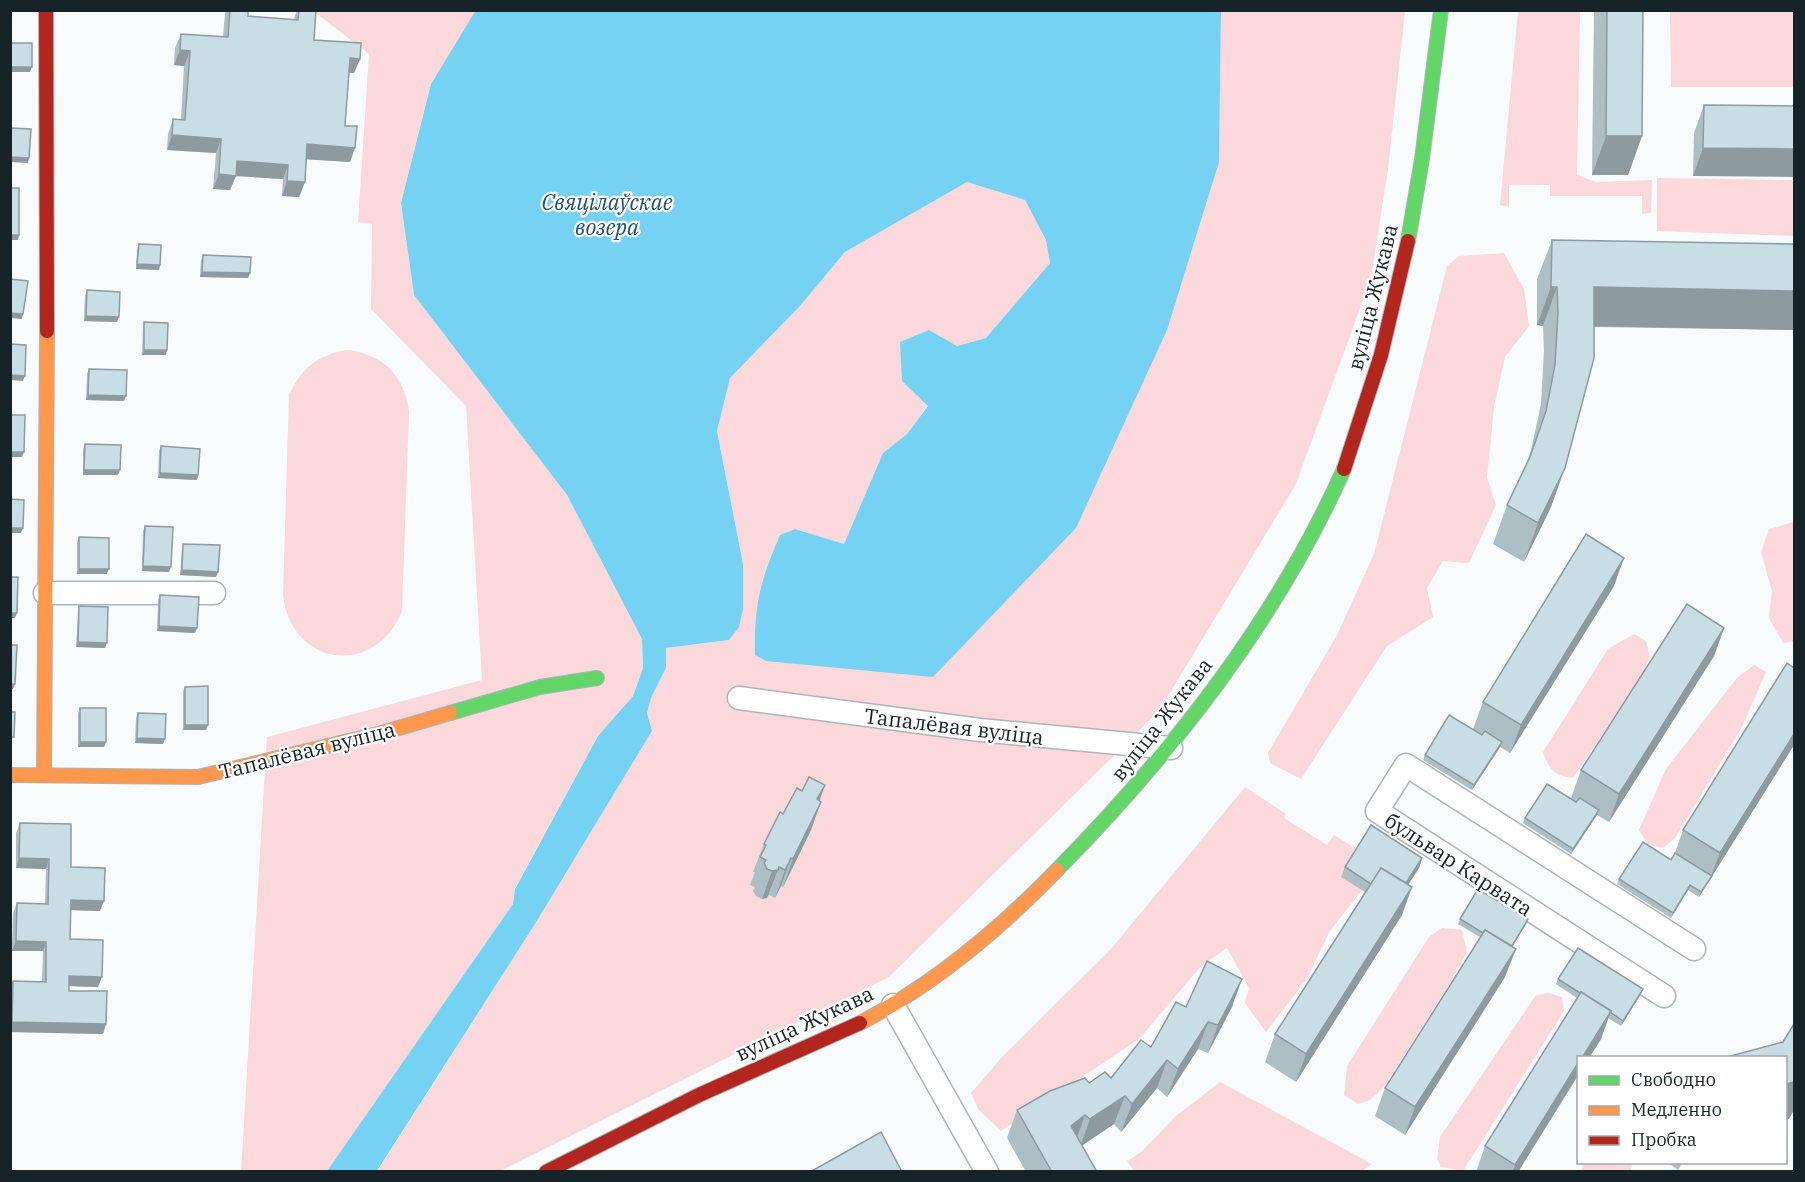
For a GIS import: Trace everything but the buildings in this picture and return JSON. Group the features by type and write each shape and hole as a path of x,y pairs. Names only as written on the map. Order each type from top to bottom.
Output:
{"street":[{"path":"44,775 48,204 46,10"},
{"name":"вуліца Жукава","path":"546,1172 680,1103 893,1005 967,953 1033,896 1171,748 1263,619 1305,548 1344,468 1383,349 1408,243 1431,108 1441,10"},
{"path":"45,593 214,593"},
{"name":"Тапалёвая вуліца","path":"10,775 198,777 382,733 540,687 597,678"},
{"name":"Тапалёвая вуліца","path":"739,698 980,730 1171,748"},
{"name":"бульвар Карвата","path":"1664,996 1377,811 1406,765 1694,949"},
{"path":"893,1005 987,1172"}],"shaded area":[{"path":"313,11 476,11 431,84 401,203 414,295 567,495 642,639 643,668 633,696 598,736 515,888 513,904 327,1171 241,1172 267,737 482,680 466,406 371,309 372,224 358,222 369,54"},
{"path":"1221,11 1405,11 1388,169 1371,278 1296,484 1159,711 889,977 500,1171 377,1172 535,924 652,731 647,713 651,698 666,668 666,648 729,640 743,564 717,431 730,378 800,306 845,252 967,182 1025,200 1046,240 1050,263 986,338 957,346 929,330 902,381 928,405 907,434 883,453 844,544 795,529 780,535 763,580 757,607 756,655 1219,162"},
{"path":"1518,11 1580,11 1577,175 1596,182 1652,180 1651,213 1642,214 1642,196 1550,196 1550,185 1509,185 1509,207 1500,205"},
{"path":"1670,11 1794,11 1794,87 1671,87"},
{"path":"1657,178 1794,180 1794,236 1657,231"},
{"path":"1504,253 1524,289 1529,326 1505,357 1494,407 1487,477 1496,505 1469,563 1443,561 1427,588 1433,617 1387,646 1301,779 1270,763 1268,753 1337,635 1374,554 1447,266 1459,256"},
{"path":"348,350 372,357 390,369 402,387 409,411 402,611 389,633 373,647 355,654 335,655 317,649 301,637 289,619 283,595 289,395 299,377 312,364 328,355"},
{"path":"1794,522 1794,641 1783,643 1769,618 1772,591 1761,552 1769,529"},
{"path":"1634,634 1646,641 1650,657 1642,675 1573,778 1553,771 1543,752 1608,649"},
{"path":"1754,665 1766,672 1741,729 1675,838 1663,848 1647,844 1639,830 1666,769 1737,678"},
{"path":"1245,787 1286,814 1284,818 1327,845 1334,835 1358,850 1362,890 1330,931 1306,980 1266,1032 1245,1003 1249,988 1227,948 1202,965 1139,1039 1001,1131 978,1109 971,1093 1002,1057 1111,949"},
{"path":"1442,928 1462,930 1467,952 1447,988 1383,1088 1370,1100 1358,1104 1344,1095 1347,1066 1429,937"},
{"path":"1548,993 1562,997 1564,1011 1463,1171 1441,1167 1437,1159 1440,1137 1536,995"},
{"path":"1220,1082 1372,1164 1360,1172 1134,1171 1127,1161 1141,1152 1177,1115"},
{"path":"1583,1164 1633,1164 1630,1171 1581,1171"}],"water":[{"name":"Свяцілаўскае возера","path":"476,10 1221,11 1219,162 1167,330 1076,528 933,677 766,661 755,655 757,607 763,580 780,535 795,529 844,544 883,453 907,434 928,406 902,381 900,342 929,330 957,346 986,338 1050,263 1046,240 1025,200 967,182 845,252 800,306 730,378 717,431 743,564 743,609 739,627 729,640 666,648 666,668 651,698 647,713 652,731 535,924 377,1171 327,1171 513,904 515,889 598,736 633,696 643,668 642,639 567,495 414,295 401,203 431,84"}],"traffic: fast":[{"path":"1408,241 1422,159 1441,10"},
{"path":"1057,870 1100,825 1181,731 1254,632 1317,525 1344,469"},
{"path":"450,713 540,687 597,678"}],"traffic: slow":[{"path":"44,775 47,331"},
{"path":"10,775 198,777 382,733 450,713"},
{"path":"860,1023 914,991 965,954 1012,914 1057,870"}],"traffic: jam":[{"path":"46,10 47,331"},
{"path":"1344,469 1381,355 1408,241"},
{"path":"546,1172 699,1095 860,1023"}]}
